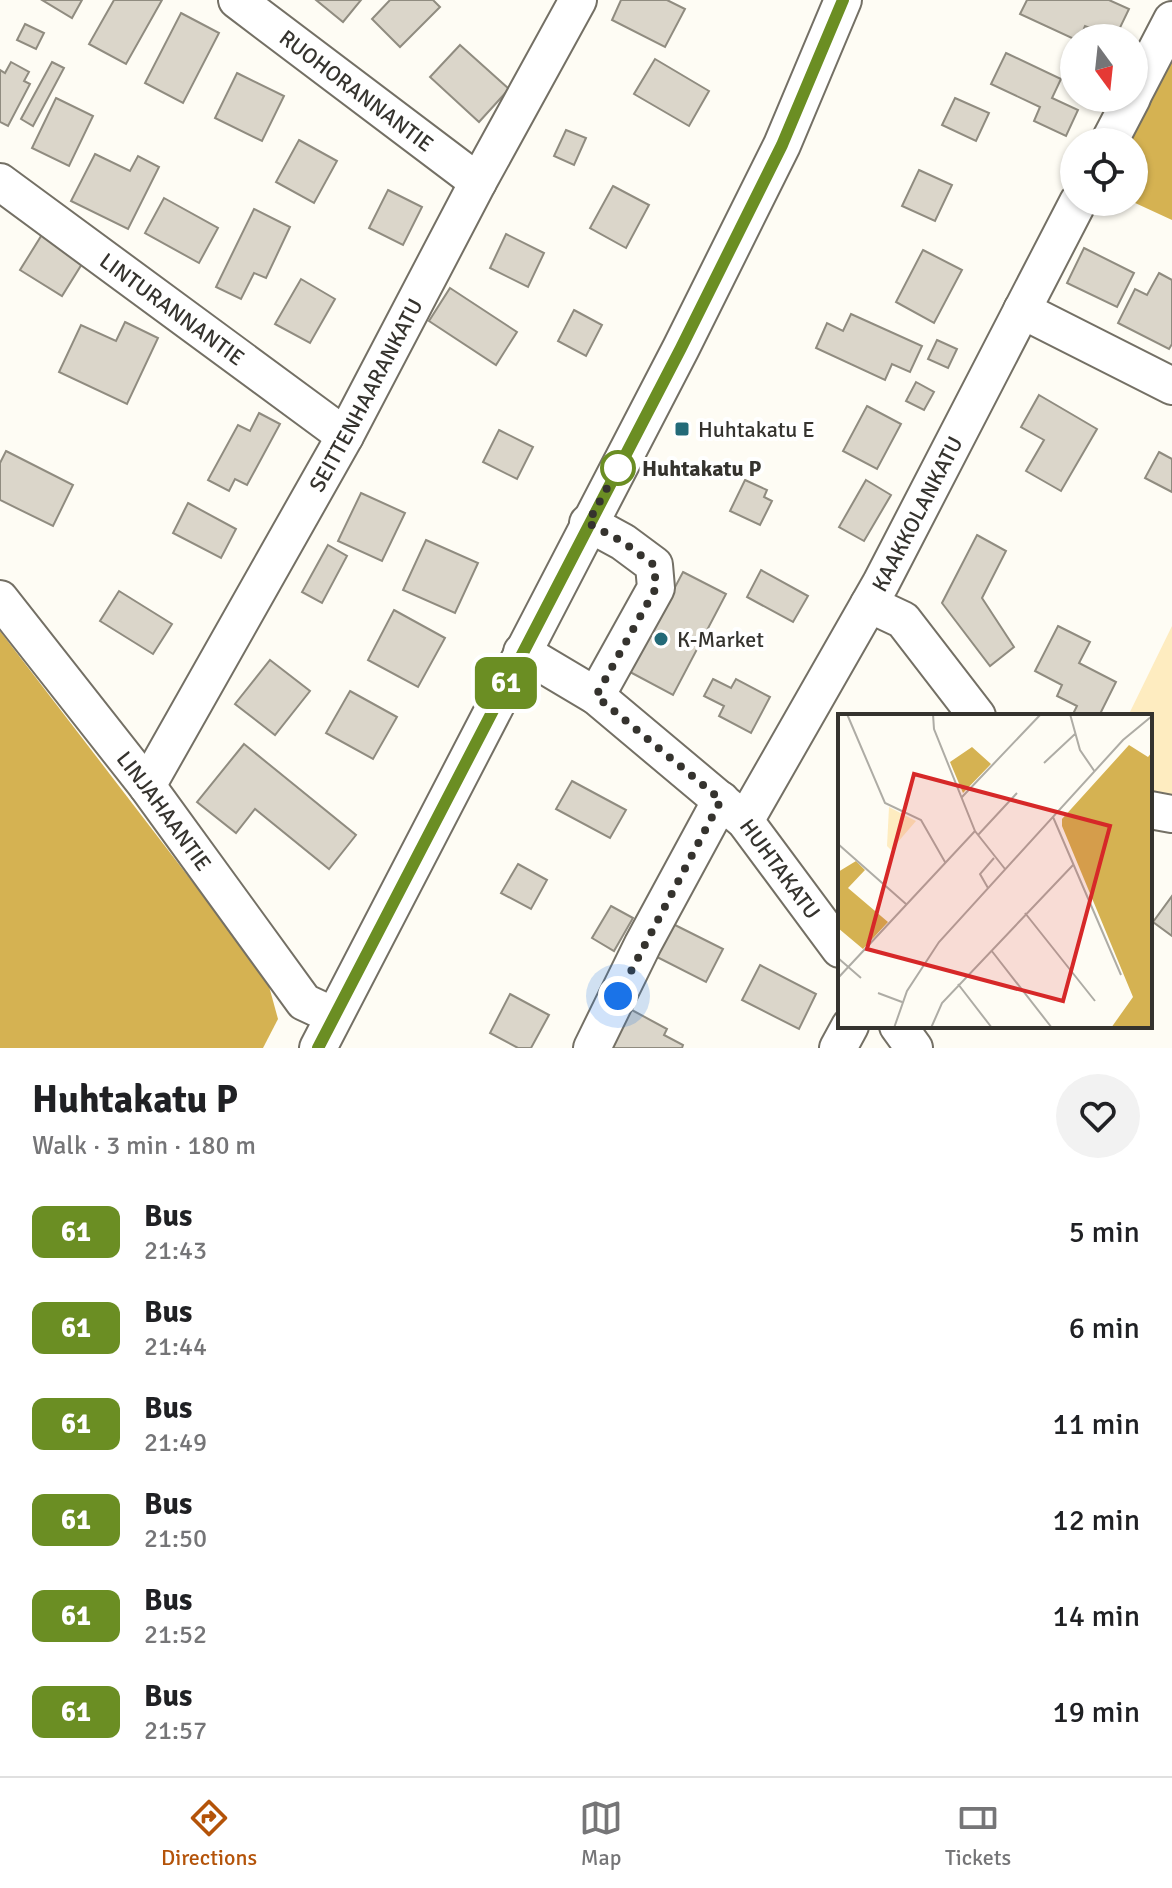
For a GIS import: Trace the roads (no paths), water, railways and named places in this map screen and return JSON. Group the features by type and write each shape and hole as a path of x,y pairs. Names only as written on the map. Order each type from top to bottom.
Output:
{"street":[{"name":"RUOHORANNANTIE","path":"237,0 478,182"},
{"name":"SEITTENHAARANKATU","path":"147,786 345,436 478,182 578,0"},
{"path":"318,1048 681,348 782,145 843,0"},
{"path":"1148,67 1172,20"},
{"name":"LINTURANNANTIE","path":"0,182 345,436"},
{"name":"KAAKKOLANKATU","path":"592,1048 643,944 869,604 1071,216"},
{"path":"1022,310 1172,386"},
{"path":"588,523 623,542 654,565 656,588 596,696"},
{"name":"LINJAHAANTIE","path":"0,599 147,786 304,1002 334,1016"},
{"path":"869,604 903,620 975,714"},
{"name":"HUHTAKATU","path":"522,652 596,696 733,810 838,946"},
{"path":"1152,810 1172,814"},
{"path":"838,1048 849,1028"},
{"path":"899,1028 914,1048"}],"place":[{"name":"Huhtakatu E","path":"682,429"},
{"name":"Huhtakatu P","path":"618,468"},
{"name":"K-Market","path":"661,639"}]}
